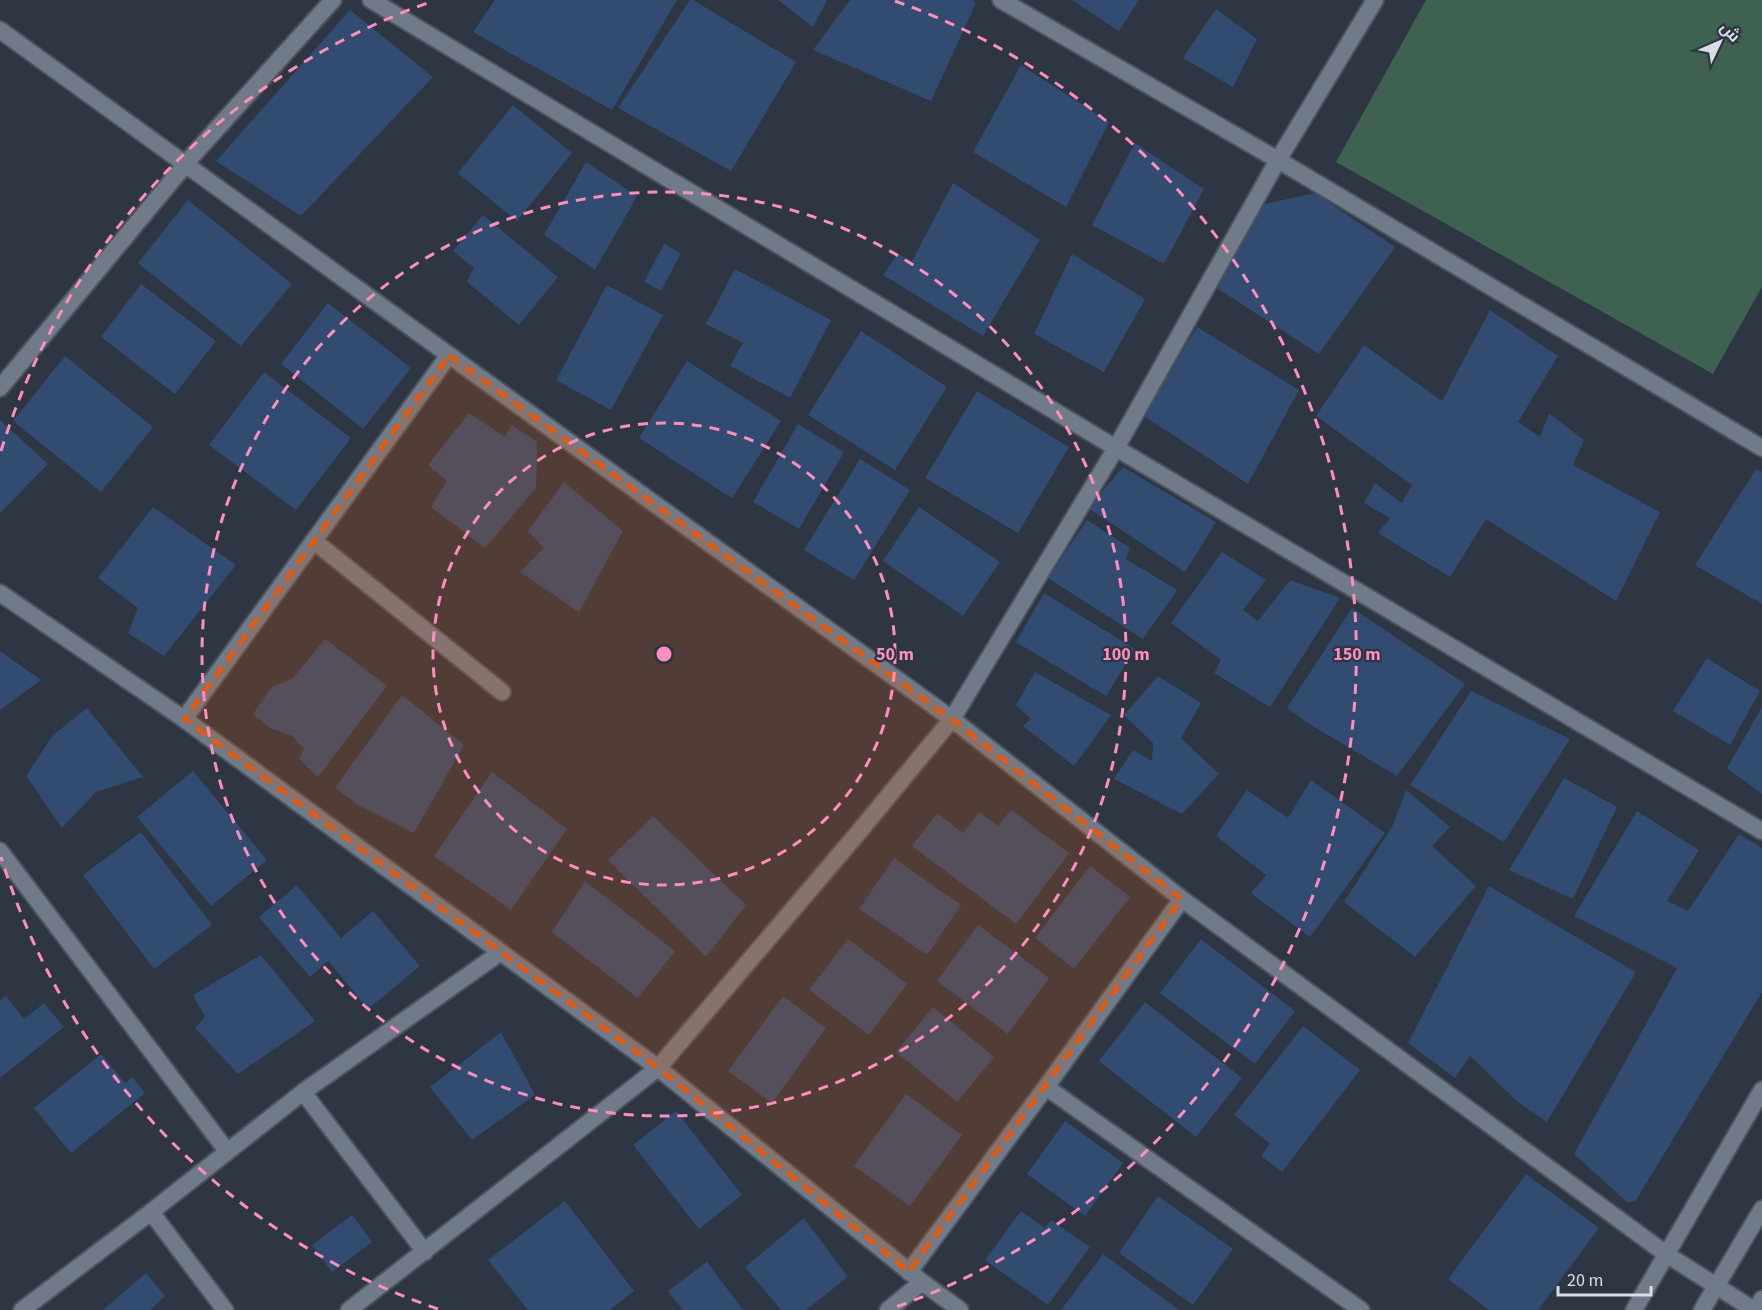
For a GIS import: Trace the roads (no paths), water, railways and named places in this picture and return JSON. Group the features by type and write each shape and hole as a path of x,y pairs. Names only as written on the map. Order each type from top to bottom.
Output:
{"street":[{"path":"0,388 186,164 333,0"},
{"path":"371,0 1116,448 1762,831"},
{"path":"1001,0 1278,160 1762,448"},
{"path":"349,1310 658,1068 952,719 1116,448 1278,160 1375,0"},
{"path":"0,30 952,719 1182,899 1666,1254 1755,1310 1762,1299"},
{"path":"184,719 449,355"},
{"path":"314,541 502,692"},
{"path":"0,593 184,719 658,1068 960,1310"},
{"path":"0,851 227,1151"},
{"path":"888,1310 916,1277 1046,1087 1182,899"},
{"path":"22,1310 303,1092 501,952"},
{"path":"1046,1087 1361,1310"},
{"path":"1634,1310 1762,1090"},
{"path":"303,1092 425,1252"},
{"path":"1702,1310 1762,1209"},
{"path":"151,1212 225,1310"}]}
